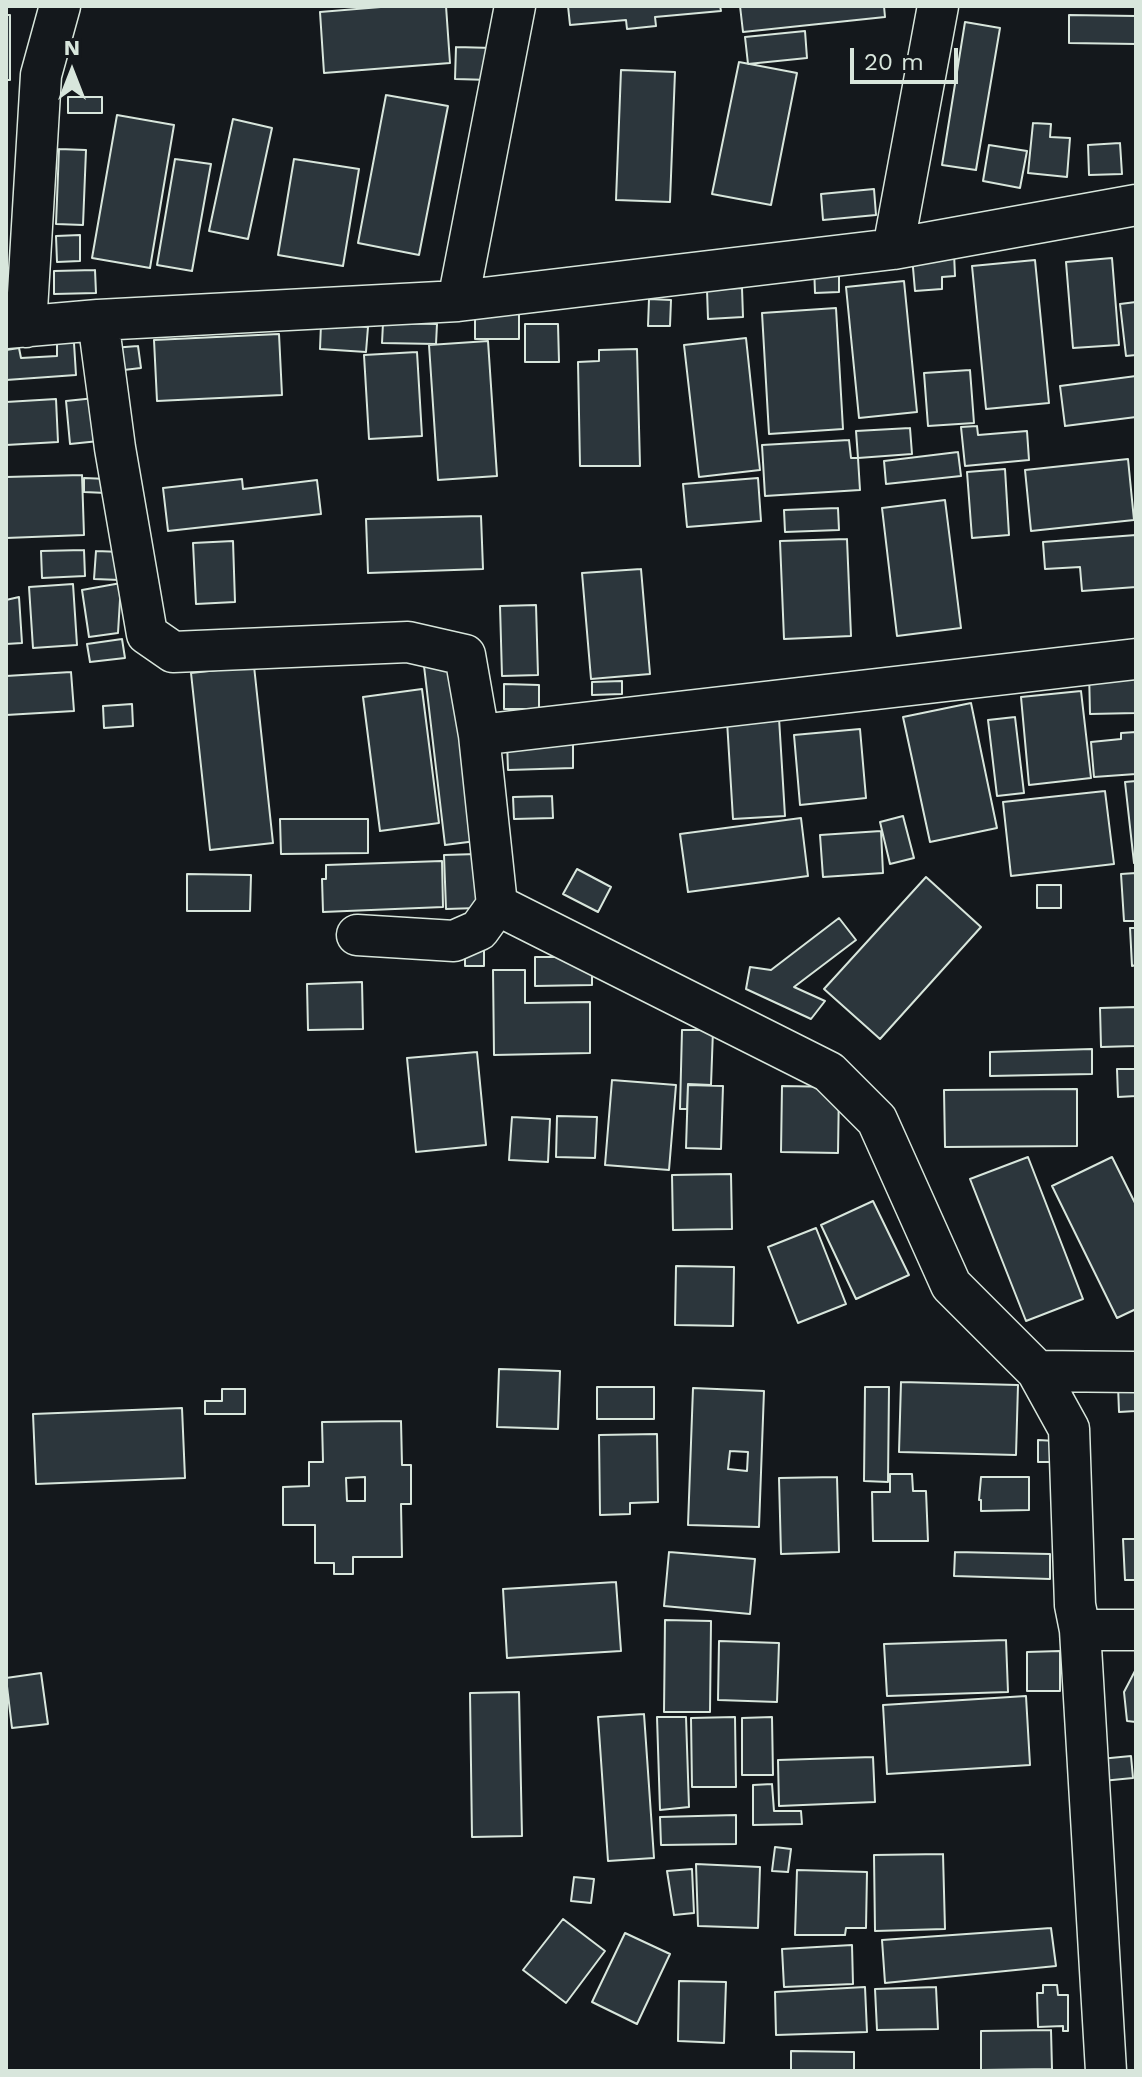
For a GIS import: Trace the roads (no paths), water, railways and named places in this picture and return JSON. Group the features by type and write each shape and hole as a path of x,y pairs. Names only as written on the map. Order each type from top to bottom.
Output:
{"street":[{"path":"60,6 41,75 16,328 98,320 458,301 893,249 1136,205"},
{"path":"458,301 515,6"},
{"path":"893,249 938,6"},
{"path":"98,320 115,448 147,634 173,652 408,642 465,655 479,735 497,905 479,930 454,941 357,935"},
{"path":"479,735 1136,659"},
{"path":"497,905 829,1072 877,1120 951,1285 1037,1371 1069,1429 1075,1605 1080,1630 1106,2071"},
{"path":"1037,1371 1136,1372"},
{"path":"1080,1630 1136,1630"}]}
